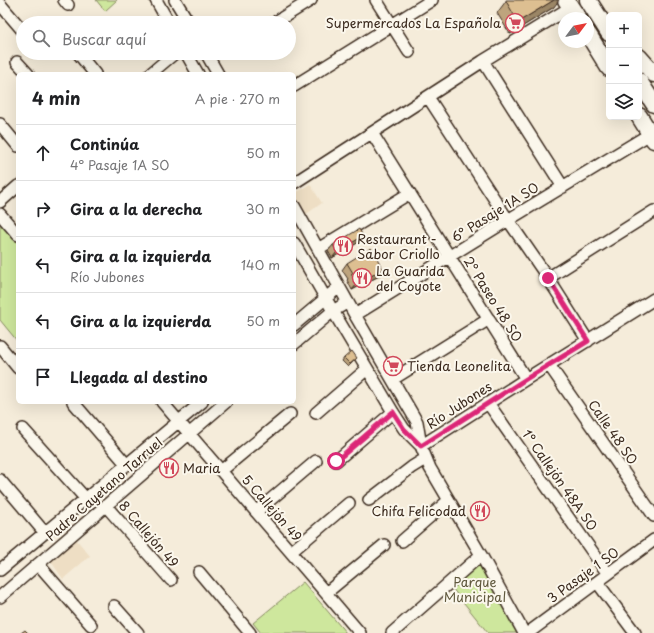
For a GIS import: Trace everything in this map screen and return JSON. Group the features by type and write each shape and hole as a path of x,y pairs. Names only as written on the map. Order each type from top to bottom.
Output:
{"highway":[{"path":"590,3 606,21"},
{"path":"590,3 606,28"},
{"path":"594,44 606,63"},
{"path":"642,60 654,74"},
{"path":"641,84 654,104"},
{"path":"641,120 652,137"}],"street":[{"path":"156,0 165,16"},
{"path":"175,0 184,16"},
{"path":"285,16 311,0"},
{"path":"376,0 409,52"},
{"path":"296,85 432,0"},
{"path":"0,4 16,23"},
{"path":"296,182 483,61 572,8"},
{"path":"84,60 93,72"},
{"path":"152,72 167,60"},
{"path":"190,60 197,72"},
{"path":"210,60 217,72"},
{"path":"483,61 563,187"},
{"path":"17,62 26,72"},
{"path":"428,97 588,341"},
{"path":"0,124 16,144"},
{"name":"2° Paseo 48 SO","path":"372,133 526,379"},
{"name":"6° Pasaje 1A SO","path":"355,315 563,187 652,137"},
{"path":"0,202 16,188"},
{"path":"318,249 410,193"},
{"path":"296,210 417,422 421,446 430,468 481,555 524,633"},
{"path":"548,278 654,211"},
{"path":"0,214 16,233"},
{"path":"296,246 393,412 404,429 421,446"},
{"path":"296,323 339,287"},
{"name":"Río Jubones","path":"421,446 654,299"},
{"path":"296,342 333,311 348,302"},
{"path":"392,379 489,319"},
{"path":"0,346 16,366"},
{"name":"Calle 48 SO","path":"549,365 654,516"},
{"path":"316,413 367,369"},
{"name":"1° Callejón 48A SO","path":"488,403 608,574"},
{"path":"75,404 127,464"},
{"name":"5 Callejón 49","path":"164,404 360,633"},
{"name":"Padre Cayetano Tarruel","path":"1,567 45,533 200,404"},
{"name":"Padre Cayetano Tarruel","path":"0,597 224,404"},
{"path":"336,461 393,412"},
{"path":"221,472 290,414"},
{"path":"23,429 86,499"},
{"path":"369,500 412,467 426,459"},
{"path":"256,512 316,461"},
{"path":"0,480 45,533"},
{"path":"402,541 449,500"},
{"path":"291,552 349,503"},
{"name":"8 Callejón 49","path":"106,506 171,580"},
{"name":"3 Pasaje 1 SO","path":"528,633 654,540"},
{"path":"326,592 384,545"},
{"path":"392,633 481,555"},
{"path":"38,564 91,625"},
{"path":"199,572 250,633"},
{"path":"597,582 634,633"},
{"path":"114,606 138,633"}],"shaded area":[{"path":"310,184 322,203 305,215 296,201 296,193"},
{"path":"76,539 90,556 63,579 50,560"}],"green space":[{"path":"96,0 117,0 105,11"},
{"path":"0,220 16,239 16,340 0,320"},
{"name":"Parque Municipal","path":"479,561 518,633 488,633 452,588"},
{"path":"303,582 346,633 261,633 253,623"}],"building":[{"path":"506,0 554,0 518,22"},
{"path":"359,229 363,236 337,252 333,245"},
{"path":"371,248 383,269 357,284 347,263"},
{"path":"352,351 357,358 350,364 344,358"},
{"path":"25,630 28,633 21,633"}],"place":[{"name":"Supermercados La Española","path":"515,23"},
{"name":"Restaurant - Sabor Criollo","path":"343,246"},
{"name":"La Guarida del Coyote","path":"362,278"},
{"name":"Tienda Leonelita","path":"393,366"},
{"name":"Maria","path":"169,468"},
{"name":"Chifa Felicodad","path":"480,511"}],"route":[{"path":"336,461 393,412 404,429 421,446 588,341 548,278"}]}
